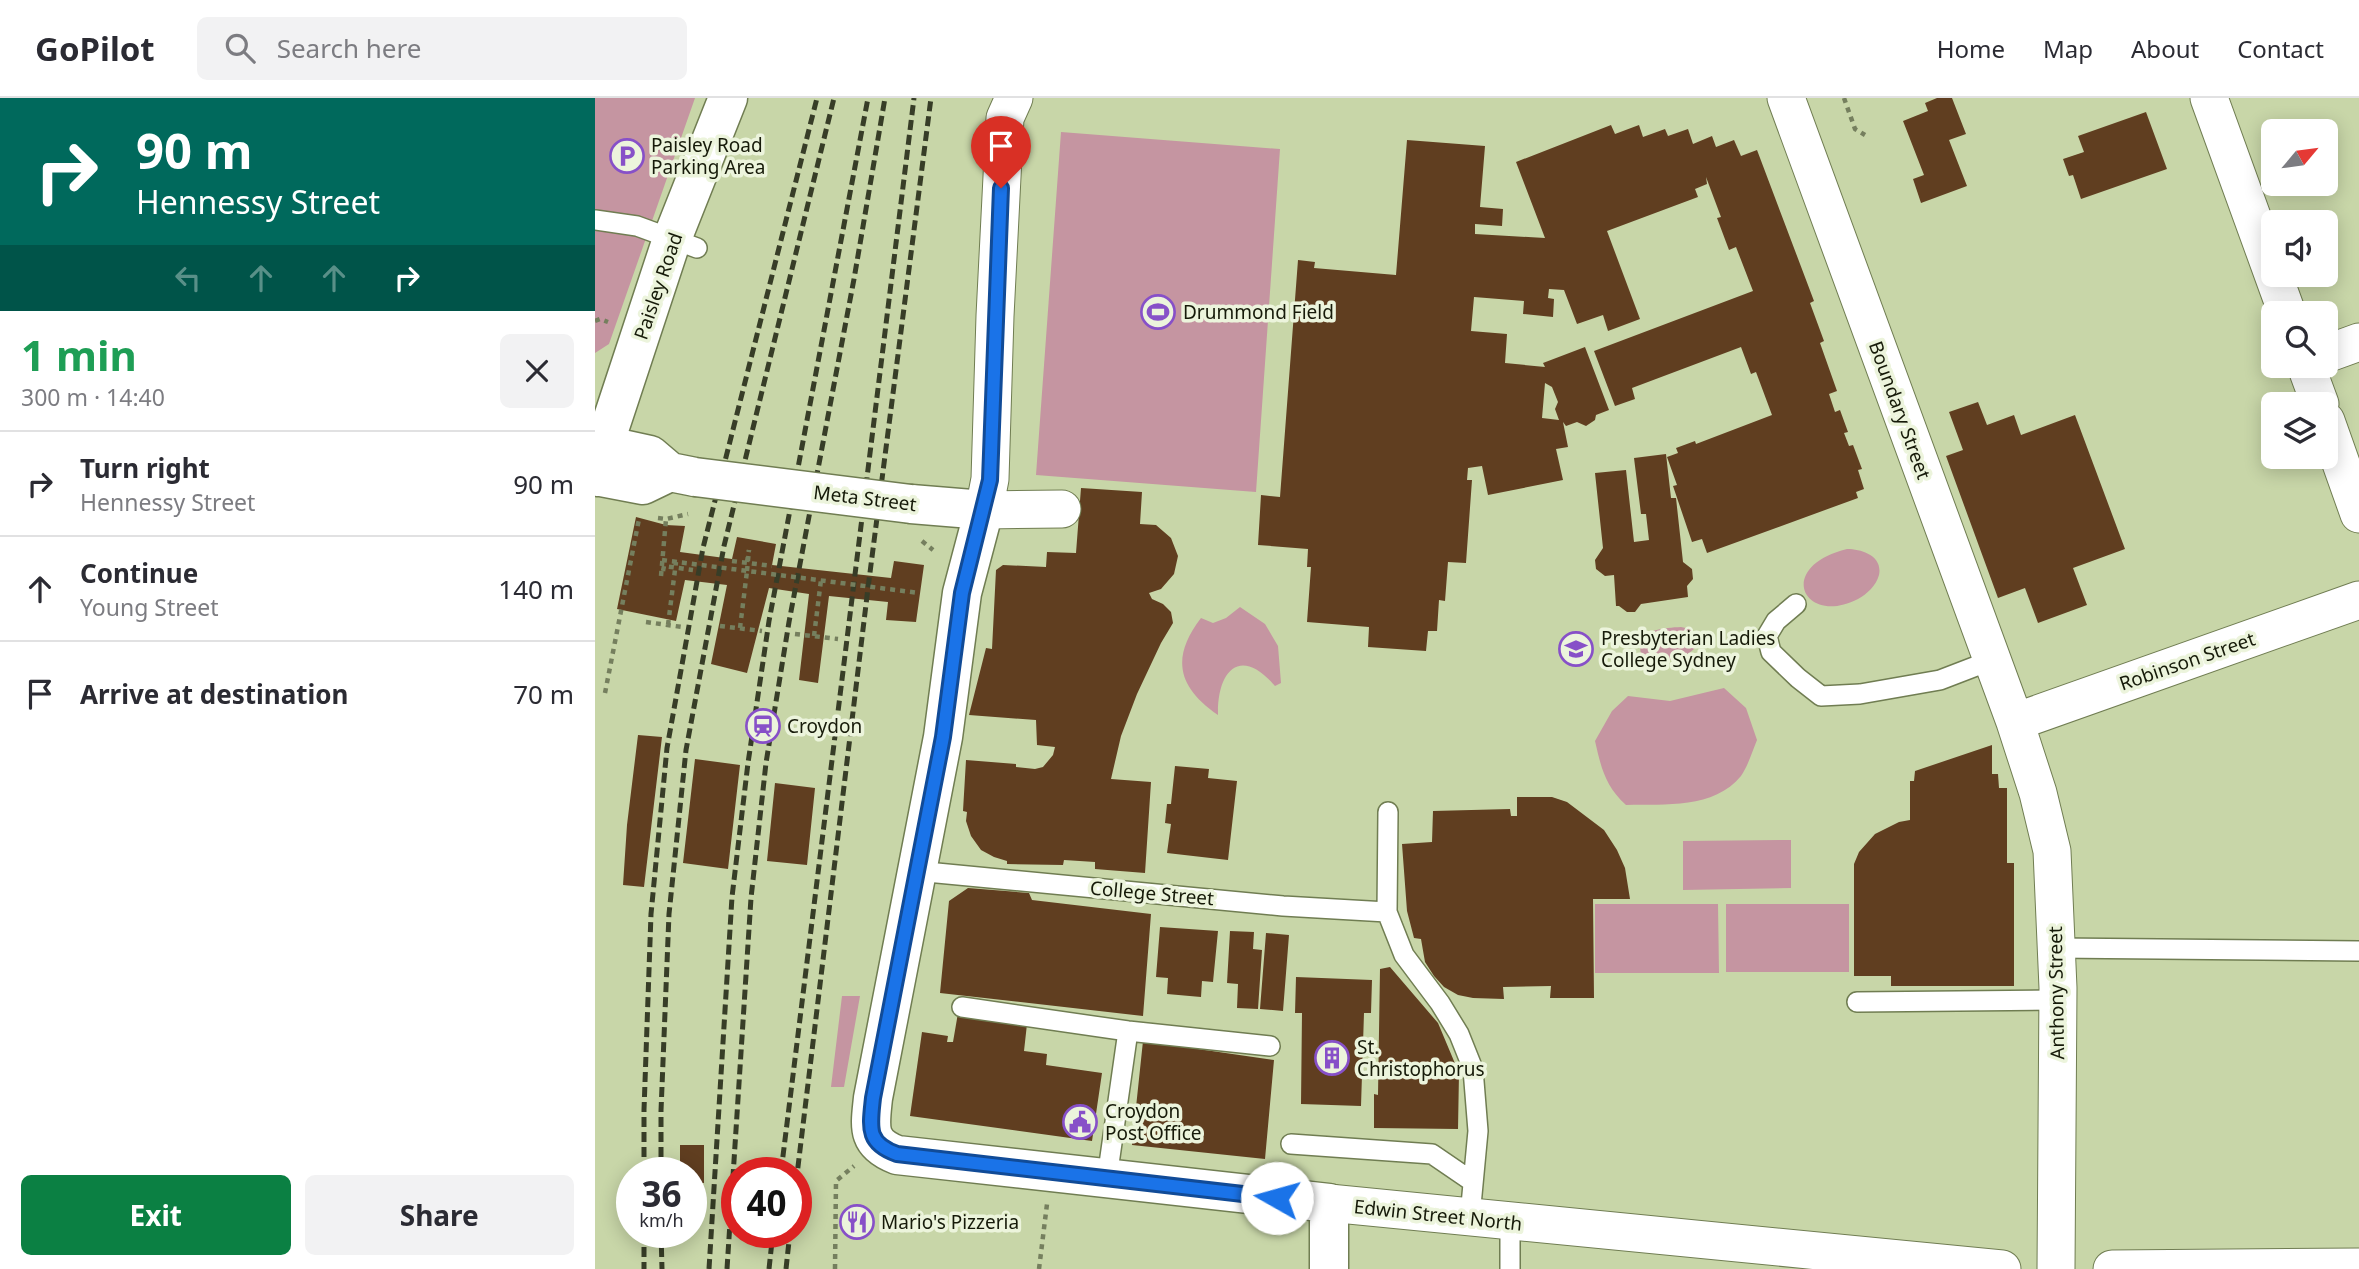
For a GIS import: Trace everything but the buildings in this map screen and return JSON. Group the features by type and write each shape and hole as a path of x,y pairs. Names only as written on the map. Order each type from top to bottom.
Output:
{"street":[{"name":"Paisley Road","path":"607,462 669,237 728,98"},
{"name":"Paisley Road","path":"669,237 734,98"},
{"path":"877,1144 872,1135 870,1120 873,1098 943,737 962,593 984,510 991,461 1005,118 1014,98"},
{"name":"Boundary Street","path":"1786,98 2015,722"},
{"path":"1798,98 1809,98"},
{"path":"2209,98 2283,301"},
{"path":"2338,350 2359,342"},
{"name":"Meta Street","path":"607,462 650,455 684,488 913,522 984,510 1062,509"},
{"path":"2338,455 2359,514"},
{"name":"Robinson Street","path":"2015,722 2359,600"},
{"name":"Anthony Street","path":"2015,722 2038,793 2052,851 2058,1000 2056,1269"},
{"name":"Edwin Street North","path":"877,1144 897,1154 1329,1203 1471,1199 1510,1222 2002,1269"},
{"path":"1329,1203 1329,1269"},
{"path":"2112,1269 2359,1267"}],"lane":[{"path":"595,220 669,237"},
{"path":"1796,604 1776,621 1767,636 1771,652 1821,696 1860,694 1940,680 1992,660"},
{"path":"1388,812 1387,912 1403,955 1440,1003 1459,1034 1473,1069 1478,1131 1471,1199"},
{"name":"College Street","path":"916,871 1283,906 1387,912"},
{"path":"2056,948 2359,951"},
{"path":"1857,1002 2058,1000"},
{"path":"962,1007 1128,1031 1270,1046"},
{"path":"1107,1178 1128,1031"},
{"path":"1291,1144 1432,1154 1471,1199"},
{"path":"1510,1222 1510,1269"}],"path":[{"path":"1844,98 1855,130 1865,135"},
{"path":"684,488 666,519 661,576 664,566 692,570"},
{"path":"605,693 639,514"},
{"path":"913,522 923,541 933,550"},
{"path":"740,628 749,550 747,562"},
{"path":"661,560 919,593"},
{"path":"732,561 772,566"},
{"path":"668,625 676,562"},
{"path":"814,636 821,580"},
{"path":"646,622 682,627"},
{"path":"720,626 762,631"},
{"path":"795,634 838,639"},
{"path":"835,1269 836,1181 877,1144"},
{"path":"1039,1269 1047,1200"}],"shaded area":[{"name":"Paisley Road Parking Area","path":"595,98 695,98 609,344 595,353"},
{"name":"Drummond Field","path":"1061,132 1280,149 1256,492 1036,475"},
{"path":"1847,549 1859,550 1875,558 1879,568 1878,579 1868,592 1858,599 1839,606 1823,606 1812,600 1805,591 1804,580 1810,568 1824,557"},
{"path":"1240,607 1265,624 1278,646 1281,683 1275,686 1251,667 1233,669 1222,686 1218,715 1194,694 1183,671 1182,658 1191,632 1201,618 1213,623 1226,618"},
{"path":"1681,627 1696,635 1697,646 1692,651 1678,658 1662,661 1641,654 1640,646 1646,635 1659,629"},
{"path":"1724,688 1746,708 1757,740 1741,776 1730,787 1703,799 1672,804 1626,805 1609,783 1595,741 1612,711 1628,696 1670,701"},
{"path":"1791,840 1791,888 1683,890 1683,841"},
{"path":"1595,904 1718,904 1719,973 1595,973"},
{"path":"1726,904 1849,904 1849,972 1726,972"},
{"path":"842,996 860,996 844,1087 831,1087"}],"railway":[{"path":"644,1157 651,914 667,748 703,548 817,98"},
{"path":"661,1157 669,914 686,750 724,546 834,98"},
{"path":"709,1269 732,897 748,763 769,621 868,98"},
{"path":"727,1269 751,898 766,763 789,622 854,279 885,98"},
{"path":"783,1157 914,98"},
{"path":"799,1157 931,98"},
{"path":"644,1248 644,1269"},
{"path":"661,1248 662,1269"},
{"path":"769,1269 771,1248"},
{"path":"786,1269 788,1248"}],"place":[{"name":"Paisley Road Parking Area","path":"627,156"},
{"name":"Drummond Field","path":"1158,312"},
{"name":"Presbyterian Ladies College Sydney","path":"1576,649"},
{"name":"Croydon","path":"763,726"},
{"name":"St. Christophorus","path":"1332,1058"},
{"name":"Croydon Post Office","path":"1080,1122"},
{"name":"Mario's Pizzeria","path":"857,1222"}],"route":[{"path":"1001,188 990,480 962,593 943,737 873,1098 870,1120 872,1135 877,1144 897,1154 1277,1198"}]}
